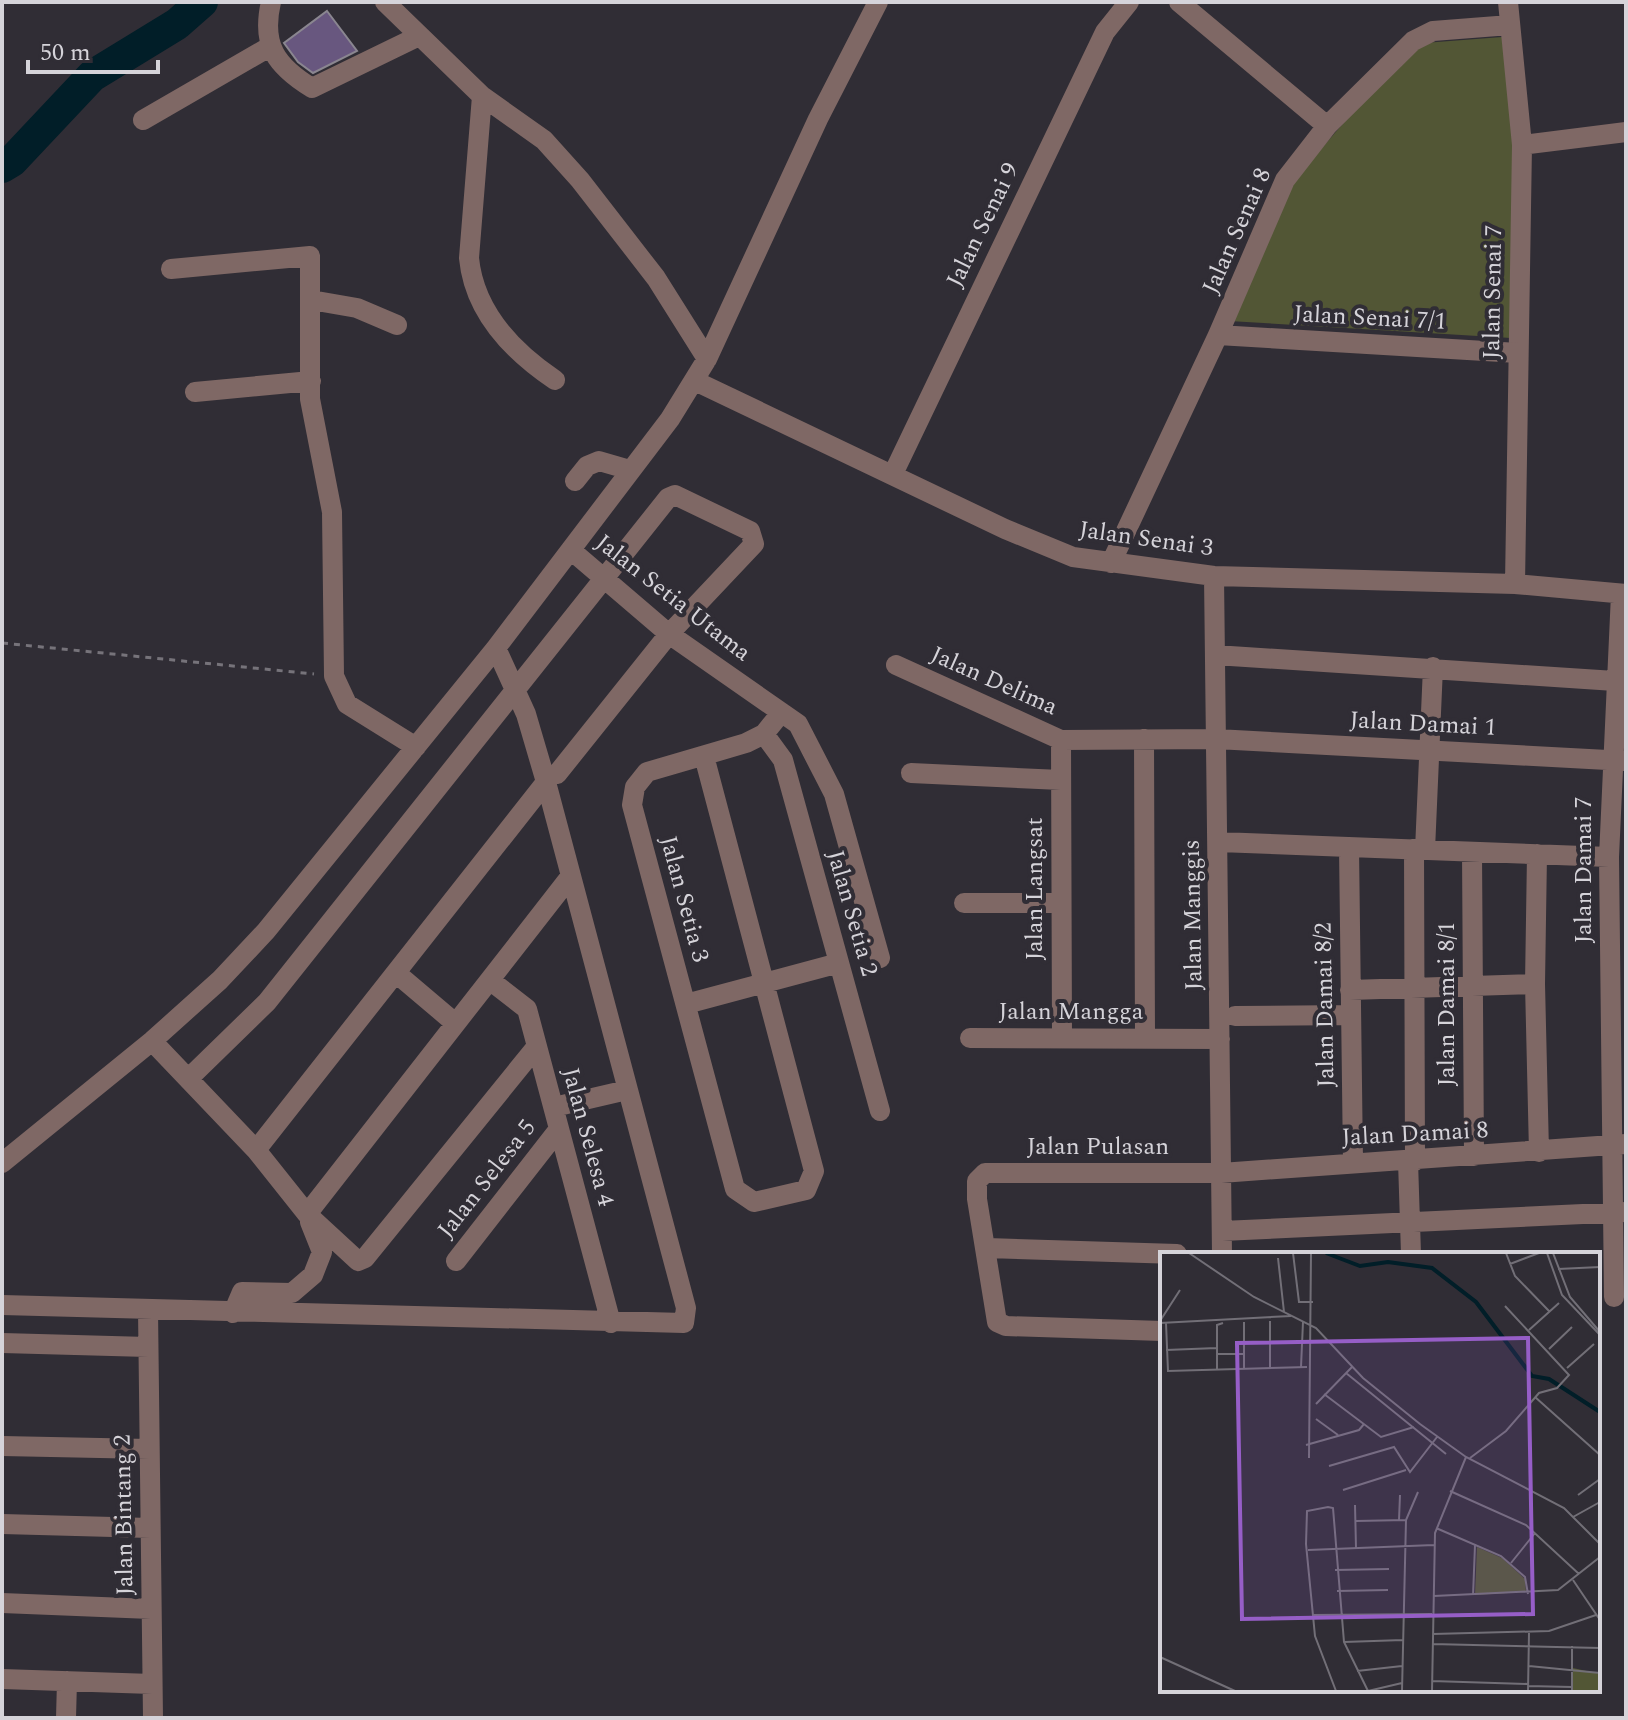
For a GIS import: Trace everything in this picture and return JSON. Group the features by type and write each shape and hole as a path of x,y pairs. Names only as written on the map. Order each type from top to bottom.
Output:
{"street":[{"path":"271,2 266,25 271,46 286,71 312,88 419,36"},
{"path":"385,2 482,96 544,140 580,180 656,278 707,359"},
{"path":"2,1163 152,1041 220,980 266,931 572,551 695,381 818,119 878,2"},
{"name":"Jalan Senai 9","path":"893,474 1105,32 1129,2"},
{"path":"1179,2 1327,126"},
{"name":"Jalan Senai 7","path":"1508,2 1522,145 1515,584"},
{"name":"Jalan Senai 8","path":"1111,563 1218,335 1285,180 1327,126 1413,41 1433,31 1510,25"},
{"path":"143,120 271,46"},
{"path":"482,96 469,258 471,276 485,310 503,337 529,363 555,380"},
{"path":"1522,145 1626,132"},
{"path":"171,269 310,256 310,399 332,512 334,676 347,704 416,747"},
{"path":"311,300 357,308 397,325"},
{"name":"Jalan Senai 7/1","path":"1218,335 1518,353"},
{"path":"195,392 311,381"},
{"name":"Jalan Senai 3","path":"695,381 1019,535 1073,557 1214,576 1515,584 1623,594"},
{"path":"575,481 587,466 599,461 630,470"},
{"path":"188,1079 267,1002 668,498 675,495 750,531 754,544 669,634 256,1150"},
{"name":"Jalan Setia Utama","path":"572,551 669,634 798,724 834,794 880,958"},
{"name":"Jalan Manggis","path":"1214,576 1222,1252"},
{"name":"Jalan Damai 7","path":"1613,1297 1620,1213 1609,857 1618,760 1615,681 1623,594"},
{"path":"2,1305 680,1326 687,1318 570,877 552,778 496,648"},
{"path":"1215,655 1615,681"},
{"name":"Jalan Delima","path":"896,665 1061,740 1216,739"},
{"path":"1411,1252 1414,988 1433,667"},
{"path":"764,734 781,713"},
{"name":"Jalan Setia 3","path":"764,734 647,772 635,787 632,805 735,1189 754,1202 806,1190 814,1177 765,984"},
{"name":"Jalan Setia 2","path":"764,734 783,760 880,1111"},
{"path":"1144,739 1145,1039"},
{"name":"Jalan Damai 1","path":"1216,739 1618,760"},
{"name":"Jalan Langsat","path":"1061,740 1062,1038"},
{"path":"704,756 765,984"},
{"path":"911,773 1061,780"},
{"path":"1219,842 1609,857"},
{"name":"Jalan Damai 8/2","path":"1349,847 1353,1163"},
{"name":"Jalan Damai 8/1","path":"1472,852 1474,1156"},
{"path":"1537,854 1535,984 1539,1152"},
{"path":"307,1214 570,877"},
{"path":"964,903 1060,903"},
{"path":"686,1004 839,963"},
{"path":"396,973 455,1023"},
{"name":"Jalan Selesa 4","path":"491,981 527,1009 611,1323"},
{"path":"1350,990 1535,984"},
{"path":"1235,1016 1351,1015"},
{"name":"Jalan Mangga","path":"970,1038 1220,1039"},
{"path":"152,1041 256,1150 307,1214 352,1259 365,1258 537,1046"},
{"path":"554,1107 627,1090"},
{"name":"Jalan Selesa 5","path":"456,1261 559,1129"},
{"name":"Jalan Damai 8","path":"1221,1173 1619,1145"},
{"name":"Jalan Pulasan","path":"987,1248 977,1199 977,1181 985,1173 1221,1173"},
{"path":"1222,1231 1409,1225 1620,1213"},
{"path":"233,1313 242,1292 292,1293 313,1275 322,1252 307,1214"},
{"path":"1160,1253 987,1248 997,1322 1006,1326 1160,1331"},
{"name":"Jalan Bintang 2","path":"148,1310 153,1718"},
{"path":"2,1343 148,1347"},
{"path":"2,1446 149,1449"},
{"path":"2,1524 150,1528"},
{"path":"2,1603 151,1609"},
{"path":"2,1679 152,1684"},
{"path":"66,1718 67,1681"}],"path":[{"path":"2,643 334,676"}],"green space":[{"path":"1502,37 1514,146 1511,338 1229,321 1294,180 1347,119 1424,43"}],"building":[{"path":"327,11 357,51 313,73 298,62 284,43"}],"waterway":[{"path":"2,167 12,161 92,76 177,24 202,2"}]}
